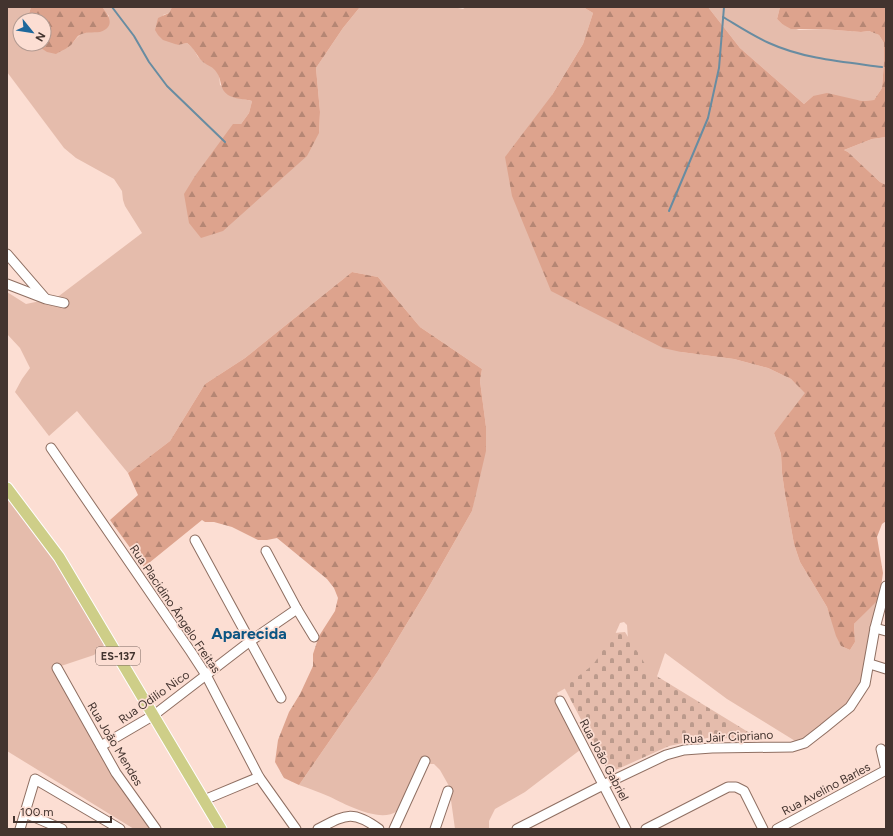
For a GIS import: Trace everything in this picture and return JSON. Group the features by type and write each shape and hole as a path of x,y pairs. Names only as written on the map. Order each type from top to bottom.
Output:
{"main road":[{"name":"ES-137","path":"7,488 59,557 221,829"}],"street":[{"path":"7,254 46,299"},
{"path":"7,284 46,299 64,303"},
{"name":"Rua Placidino Ângelo Freitas","path":"51,448 206,675 259,777 296,829"},
{"path":"195,540 280,698"},
{"path":"266,551 314,637"},
{"name":"Rua Jair Cipriano","path":"517,829 666,755 684,750 712,748 792,747 806,742 850,707 865,684 870,664 875,628 886,590"},
{"name":"Rua Odilio Nico","path":"101,746 154,715 249,642 297,609"},
{"path":"875,628 886,631"},
{"path":"870,664 886,669"},
{"name":"Rua João Mendes","path":"57,668 116,773 156,829"},
{"name":"Rua João Gabriel","path":"560,701 626,829"},
{"path":"881,750 886,770"},
{"path":"394,829 425,761"},
{"name":"Rua Avelino Barles","path":"778,829 886,770"},
{"path":"204,800 259,777"},
{"path":"20,829 35,779 120,829"},
{"path":"646,829 728,787 736,787 744,791 763,829"},
{"path":"435,829 448,791"},
{"path":"25,813 62,829"},
{"path":"318,829 338,818 351,815 358,816 379,829"}],"green space":[{"path":"7,7 31,7 29,12 12,12 12,52 52,52 52,45 72,44 81,34 100,31 109,16 102,7 172,7 169,13 163,15 177,45 187,43 193,48 198,57 212,66 219,74 220,85 243,99 252,101 249,113 241,124 233,124 319,133 320,112 316,68 343,28 360,7 453,7 463,9 466,7 583,7 593,13 583,44 552,95 681,352 734,359 768,368 791,379 806,393 774,433 781,454 785,494 794,544 800,562 827,607 841,646 850,650 855,642 854,624 877,600 882,608 869,680 862,699 800,744 727,699 665,653 652,691 629,652 627,625 624,622 620,623 610,646 592,673 557,693 580,750 525,792 495,809 489,821 489,829 455,829 449,786 440,770 434,764 425,764 401,807 397,811 390,814 381,815 362,811 299,785 378,671 426,592 472,511 486,427 480,381 482,369 420,327 378,277 352,272 245,358 205,384 170,441 128,473 77,411 49,436 15,392 30,368 20,348 7,334 7,292 26,304 55,299 142,233 125,206 122,191 114,179 76,158 64,148 7,72"},
{"path":"31,7 102,7 109,17 110,24 105,30 100,32 81,34 72,44 56,54 47,52 52,52 52,12 29,12"},
{"path":"172,7 360,7 343,28 316,68 320,112 319,133 307,156 223,231 201,238 189,223 184,194 195,176 233,124 241,124 249,113 252,101 233,97 225,93 219,75 212,67 203,62 187,43 178,45 163,40 158,35 155,30 158,18 169,13"},
{"path":"583,7 708,7 740,48 804,104 813,96 827,93 862,101 874,100 882,88 884,43 879,35 869,31 861,32 822,29 791,29 777,19 780,7 886,7 886,137 872,139 844,150 880,182 886,185 886,521 882,524 877,537 883,573 880,594 877,601 854,624 855,642 850,650 841,646 836,636 827,607 800,562 794,544 785,494 781,454 774,433 805,393 791,379 768,368 734,359 663,348 551,291 512,196 505,157 552,95 583,44 593,13"},
{"path":"708,7 780,7 777,19 782,24 799,30 822,29 861,32 869,31 879,35 884,43 882,88 874,100 862,101 813,96 804,104 740,48"},
{"path":"886,137 886,185 880,182 844,150 872,139"},
{"path":"352,272 378,277 420,327 482,369 480,381 486,427 486,451 472,511 426,592 378,671 299,785 284,778 275,762 278,740 289,712 300,694 313,666 313,654 319,636 335,611 338,598 334,588 327,579 277,538 258,540 232,527 214,522 205,522 202,520 144,567 110,520 138,495 128,473 170,441 205,384 245,358"},
{"path":"7,492 56,557 104,645 94,655 55,668 152,829 134,829 7,751"},
{"path":"625,632 650,672 753,735 746,740 712,737 669,746 609,773 564,687 593,665 614,633"}],"waterway":[{"path":"112,7 134,36 149,62 167,86 225,142"},
{"path":"669,211 708,118 719,68 724,7"},
{"path":"723,17 763,40 796,53 824,59 882,67"}],"district":[{"name":"Aparecida","path":"249,633"}]}
